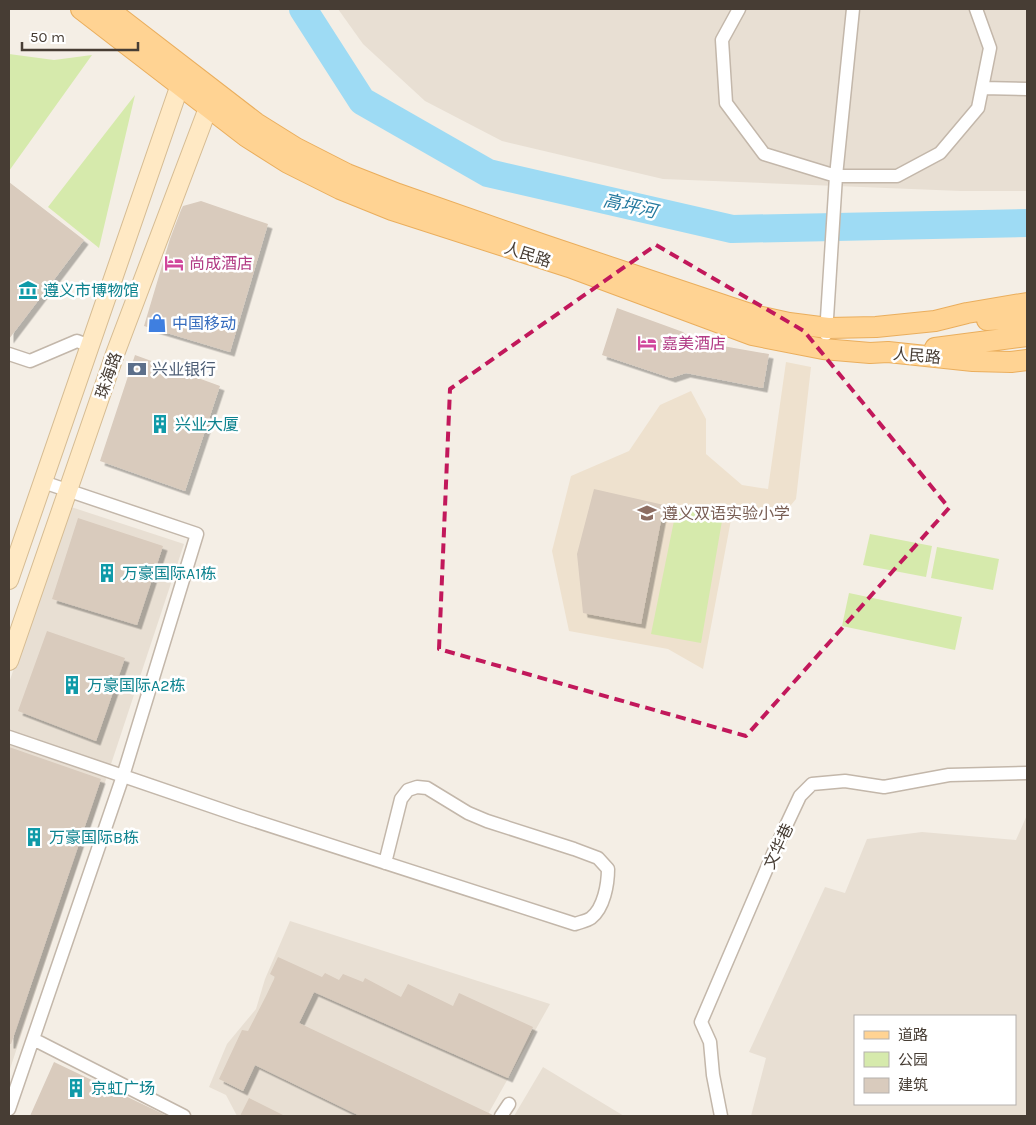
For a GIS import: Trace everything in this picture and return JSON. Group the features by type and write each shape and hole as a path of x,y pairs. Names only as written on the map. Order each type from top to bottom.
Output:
{"main road":[{"name":"人民路","path":"81,9 183,77"},
{"name":"人民路","path":"108,9 183,77 213,101 247,137 288,163 340,189 375,203 569,267 752,335 823,349 870,353 888,352 973,361 1011,362 1027,360"},
{"name":"人民路","path":"213,101 296,148 347,174 398,194 754,315 789,323 828,328 876,327 935,321 966,313 1027,302"},
{"path":"876,327 1027,318"},
{"path":"888,352 954,346 1027,336"}],"street":[{"path":"739,9 722,40 726,104 764,154 836,176 897,176 940,154 978,108 990,48 976,9"},
{"path":"823,349 828,328 836,176 853,9"},
{"name":"珠海路","path":"9,580 183,77"},
{"path":"982,88 1027,89"},
{"name":"珠海路","path":"9,661 115,354 213,101"},
{"path":"9,354 30,361 77,342 90,346"},
{"path":"9,1110 124,776 197,534 43,482"},
{"path":"9,737 240,816 384,863 575,924 591,918 602,902 608,881 608,869 598,858 487,821 468,813 427,788 417,787 408,790 401,799 384,863"},
{"name":"文华巷","path":"721,1116 713,1075 710,1042 701,1022 772,856 800,796 812,784 845,781 884,787 949,774 1027,773"},
{"path":"33,1039 184,1116"},
{"path":"501,1116 509,1104"}],"highlighted area":[{"path":"656,245 804,331 949,508 746,736 439,649 450,389"}],"shaded area":[{"path":"338,9 1027,9 1027,191 961,191 663,179 502,141 425,101 363,44"},
{"name":"遵义双语实验小学","path":"786,362 811,367 796,499 781,517 733,509 703,669 668,649 569,631 552,551 571,476 629,451 660,405 691,391 706,419 706,454 742,485 768,489"},
{"path":"68,506 184,544 9,1072 9,683"},
{"path":"1027,815 1027,1116 751,1116 766,1058 749,1052 825,887 845,893 867,839 922,832 1016,840"},
{"path":"290,921 550,1004 487,1116 237,1116 226,1095 209,1087 227,1044 256,1009 265,979"},
{"path":"543,1067 624,1116 514,1116"}],"green space":[{"path":"9,54 54,60 92,55 9,171"},
{"path":"135,95 99,248 48,207"},
{"path":"677,506 723,515 701,643 651,634"},
{"path":"870,534 932,546 926,577 863,565"},
{"path":"937,547 999,559 993,590 931,578"},
{"path":"849,593 962,617 955,650 842,626"}],"building":[{"name":"遵义市博物馆","path":"9,182 84,240 9,339"},
{"path":"201,201 268,224 230,352 144,326 170,239 181,210 183,206"},
{"path":"617,308 683,332 694,341 769,354 763,388 686,373 671,378 602,355"},
{"name":"兴业大厦","path":"135,355 220,386 185,491 100,461"},
{"path":"594,489 664,505 641,624 583,613 577,554"},
{"name":"万豪国际A1栋","path":"78,518 163,546 137,625 52,599"},
{"name":"万豪国际A2栋","path":"47,631 125,658 96,741 18,711"},
{"path":"9,747 101,779 11,1044 9,1044"},
{"path":"278,957 322,977 325,973 339,980 343,974 363,982 365,978 401,997 408,984 453,1006 459,993 533,1027 508,1078 314,992 299,1023 493,1116 360,1116 255,1065 243,1091 219,1079 242,1030 248,1031 266,996 275,977 270,974"},
{"name":"京虹广场","path":"54,1062 159,1112 167,1116 30,1116"},
{"path":"249,1098 285,1116 240,1116"}],"waterway":[{"name":"高坪河","path":"303,9 362,101 488,173 732,229 1027,223"}],"place":[{"name":"尚成酒店","path":"174,263"},
{"name":"遵义市博物馆","path":"28,290"},
{"name":"中国移动","path":"157,323"},
{"name":"嘉美酒店","path":"647,343"},
{"name":"兴业银行","path":"137,369"},
{"name":"兴业大厦","path":"160,424"},
{"name":"遵义双语实验小学","path":"647,513"},
{"name":"万豪国际A1栋","path":"107,573"},
{"name":"万豪国际A2栋","path":"72,685"},
{"name":"万豪国际B栋","path":"34,837"},
{"name":"京虹广场","path":"76,1088"}]}
